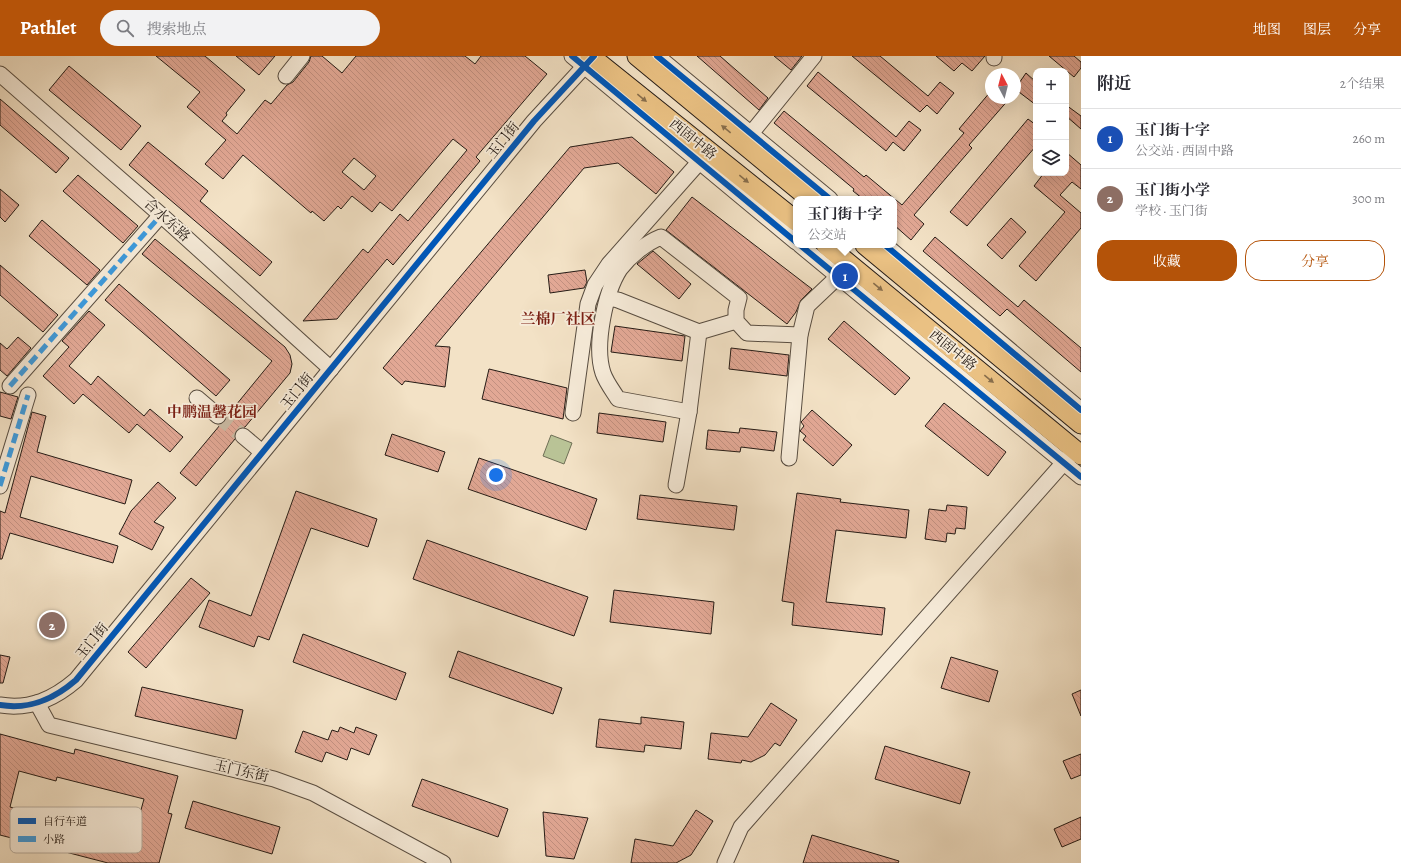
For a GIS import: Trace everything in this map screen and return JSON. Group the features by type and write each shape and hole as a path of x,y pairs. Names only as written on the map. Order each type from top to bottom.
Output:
{"main road":[{"name":"西固中路","path":"637,56 747,138 807,196"},
{"name":"西固中路","path":"590,59 704,157 793,219"},
{"name":"西固中路","path":"828,248 844,271 1074,456"},
{"name":"西固中路","path":"869,248 1081,424"}],"street":[{"path":"286,76 302,56"},
{"path":"572,56 590,59"},
{"path":"657,56 747,138 826,196"},
{"path":"747,138 814,56"},
{"name":"玉门街","path":"0,705 37,703 61,693 76,680 529,127 590,59"},
{"name":"合水东路","path":"0,74 161,214 331,369"},
{"path":"573,413 586,315 595,285 609,264 704,157 793,239"},
{"path":"10,386 161,214"},
{"path":"689,412 618,399 603,373 598,337 608,298 620,269 647,243 661,237 739,298 736,310 736,321 747,333 800,335"},
{"path":"789,458 800,335 808,306 844,271 805,248"},
{"path":"889,248 1081,410"},
{"path":"608,298 618,300 699,332 736,321"},
{"path":"676,485 689,412 699,332"},
{"path":"0,486 28,395"},
{"path":"197,398 218,416"},
{"path":"243,436 262,452"},
{"path":"724,863 741,827 1074,456 1081,477"},
{"name":"玉门东街","path":"37,703 49,725 274,779 300,788 443,863"}],"green space":[{"path":"551,435 572,443 564,464 543,456"}],"building":[{"path":"156,56 205,56 245,90 226,113 227,115 222,121 237,134 265,100 271,104 287,85 293,82 309,62 311,56 322,56 342,73 356,56 465,56 475,64 481,56 525,56 547,74 476,157 480,161 393,265 387,259 337,319 303,321 363,249 368,253 400,214 408,221 467,150 453,139 392,211 380,202 372,212 352,196 341,209 338,206 324,221 312,211 311,213 243,155 223,179 205,164 226,140 187,107 200,92","holes":["354,158 376,176 364,190 342,172"]},
{"path":"236,56 275,56 259,75"},
{"path":"697,56 720,56 768,98 759,110"},
{"path":"774,56 802,56 791,70"},
{"path":"852,56 880,56 928,96 940,82 954,93 937,114 927,105 920,112"},
{"path":"936,56 985,56 972,71 962,63 954,71"},
{"path":"1049,56 1074,56 1081,62 1081,68 1074,77 1069,73 1069,68 1063,68"},
{"path":"69,66 141,126 121,150 49,90"},
{"path":"818,72 896,137 909,121 921,130 904,151 893,142 886,151 807,86"},
{"path":"1026,73 1033,79 1033,103 1021,94 1021,80"},
{"path":"985,98 985,104 1005,104 969,145 972,148 914,215 924,224 911,240 897,228 897,201 902,205 964,133 959,129"},
{"path":"0,99 69,158 56,173 0,125"},
{"path":"1069,107 1081,116 1081,129 1069,119"},
{"path":"784,111 864,177 866,175 891,196 859,196 853,191 854,189 774,123"},
{"path":"1028,119 1033,123 1033,149 967,226 950,212"},
{"path":"632,137 674,172 656,194 618,163 584,168 435,346 450,347 445,387 405,381 402,385 383,368 570,147"},
{"path":"148,142 208,191 200,201 272,262 260,276 129,165"},
{"path":"1069,155 1081,165 1081,189 1072,182 1060,195 1081,213 1081,228 1036,281 1019,266 1065,212 1034,186 1042,176 1069,176"},
{"path":"78,175 138,226 123,243 63,191"},
{"path":"0,189 19,205 5,222 0,217"},
{"path":"692,197 812,289 801,300 796,312 787,324 666,230"},
{"path":"1011,218 1026,232 1002,259 987,245"},
{"path":"42,220 100,270 87,285 29,236"},
{"path":"935,237 1018,307 1024,300 1081,348 1081,372 1007,309 1000,316 923,251"},
{"path":"155,239 285,347 290,355 292,364 290,373 245,427 236,431 235,439 196,486 180,473 220,425 225,422 227,416 272,361 142,254"},
{"path":"653,251 691,284 679,299 637,264"},
{"path":"0,265 58,315 43,332 0,295"},
{"path":"585,270 587,282 584,288 550,293 548,275"},
{"path":"119,284 230,380 216,396 105,300"},
{"path":"89,311 105,325 69,366 91,385 98,376 144,416 150,409 183,437 170,452 137,424 129,433 83,394 74,404 43,376 69,347 62,341"},
{"path":"844,321 910,378 895,395 828,339"},
{"path":"615,326 685,336 682,361 611,352"},
{"path":"18,337 31,348 7,376 0,370 0,343 7,349"},
{"path":"731,348 789,355 787,376 729,369"},
{"path":"489,369 567,388 563,419 482,399"},
{"path":"0,392 18,397 11,419 0,416"},
{"path":"944,403 1006,452 988,476 925,426"},
{"path":"812,410 852,445 833,466 803,440 806,436 800,431 804,426 801,422"},
{"path":"32,412 46,416 37,452 132,480 125,504 31,476 20,517 118,546 113,563 10,533 2,559 0,559 0,511 5,513"},
{"path":"599,413 666,422 663,442 597,433"},
{"path":"740,428 777,432 774,451 741,447 740,452 706,449 708,430 739,433"},
{"path":"392,434 445,452 438,472 385,455"},
{"path":"479,458 597,499 586,530 468,489"},
{"path":"158,482 176,498 154,522 164,527 152,550 119,534 131,511"},
{"path":"296,491 377,519 368,547 311,528 269,640 258,636 254,647 199,627 209,600 251,616"},
{"path":"797,493 841,499 840,502 909,510 906,538 836,530 826,602 885,608 882,635 792,625 794,603 782,601"},
{"path":"640,495 737,506 734,530 637,519"},
{"path":"947,505 967,507 965,529 956,528 955,534 947,533 946,542 925,539 929,509 946,511"},
{"path":"427,540 588,597 574,636 413,579"},
{"path":"191,578 210,593 146,668 128,652"},
{"path":"614,590 714,602 711,634 610,622"},
{"path":"303,634 406,673 396,700 293,662"},
{"path":"458,651 562,688 553,714 449,677"},
{"path":"0,655 10,657 3,683 0,683"},
{"path":"951,657 998,671 989,702 941,688"},
{"path":"142,687 243,710 236,739 135,716"},
{"path":"1081,690 1081,716 1072,694"},
{"path":"771,703 797,720 780,746 775,743 765,755 751,762 742,760 741,763 708,759 711,733 748,737"},
{"path":"641,717 684,722 681,749 645,745 644,752 596,747 599,719 641,724"},
{"path":"340,727 354,733 356,727 377,735 369,755 351,748 347,760 326,752 322,762 295,752 303,731 328,740 332,730 338,732"},
{"path":"0,734 74,754 75,749 178,776 168,813 172,814 159,863 108,863 69,853 142,853 142,807 144,799 57,777 56,781 19,771 10,807 10,838 0,835"},
{"path":"885,746 970,772 960,804 875,779"},
{"path":"1081,754 1081,775 1071,779 1063,761"},
{"path":"422,779 508,809 498,837 412,806"},
{"path":"193,801 280,827 272,854 185,828"},
{"path":"696,810 713,821 691,855 676,863 631,863 635,839 673,846"},
{"path":"543,812 588,818 574,859 546,856"},
{"path":"1081,817 1081,839 1062,847 1054,829"},
{"path":"812,835 899,861 898,863 803,863"}],"tunnel":[{"path":"218,416 243,436"}],"marked path":[{"path":"10,386 161,215"},
{"path":"0,486 28,395"}],"cycle path":[{"path":"572,56 793,240"},
{"path":"0,705 21,706 41,702 59,693 76,680 534,121 594,56"},
{"path":"657,56 826,196"},
{"path":"804,248 1081,477"},
{"path":"889,248 1081,410"}],"place":[{"name":"玉门街十字","path":"845,276"},
{"name":"玉门街小学","path":"52,625"}],"district":[{"name":"兰棉厂社区","path":"558,319"},
{"name":"中鹏温馨花园","path":"212,412"}]}
